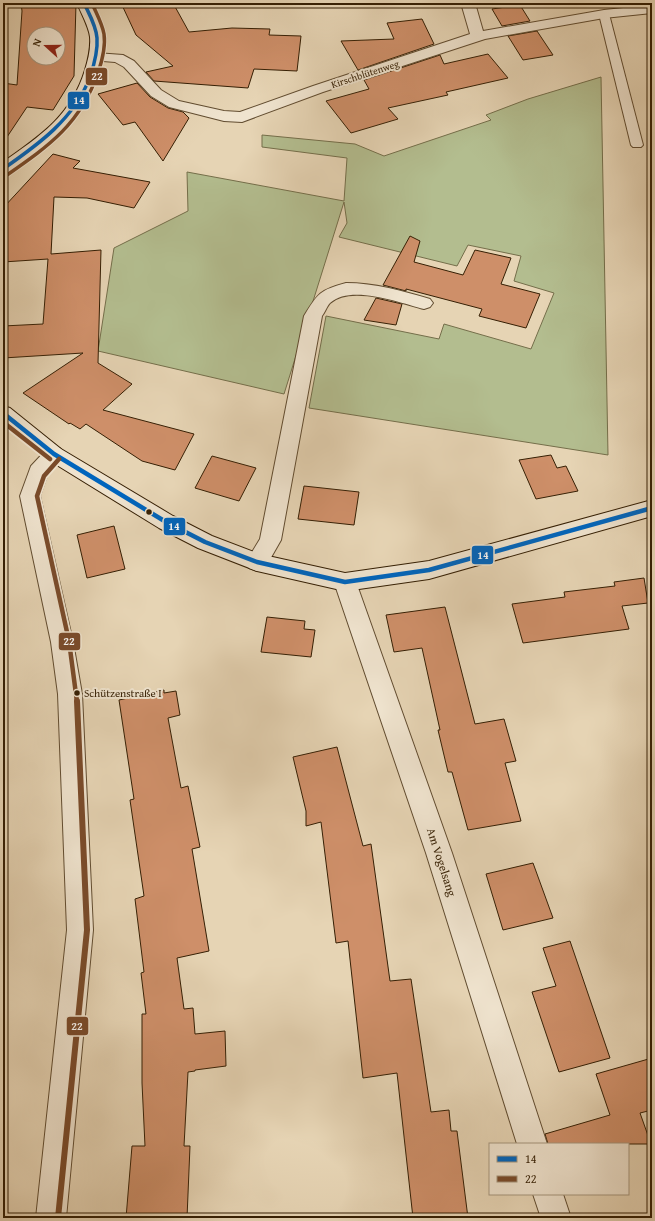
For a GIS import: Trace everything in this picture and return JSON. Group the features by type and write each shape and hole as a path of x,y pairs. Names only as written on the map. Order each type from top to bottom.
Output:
{"street":[{"path":"3,169 42,142 71,114 88,84 96,57 97,36 84,3"},
{"path":"468,3 478,37"},
{"name":"Kirschblütenweg","path":"96,57 118,58 129,64 156,93 174,104 224,116 242,117 318,89 478,37 604,14 652,9"},
{"path":"257,562 270,540 313,316 325,298 340,289 357,288 424,303"},
{"path":"3,413 54,454 166,522 205,542 257,562 345,582 429,570 652,508"},
{"path":"51,1218 80,930 70,694 62,642 30,496 38,472 54,454"},
{"name":"Am Vogelsang","path":"345,582 439,853 532,1143"},
{"path":"548,1195 556,1218"}],"lane":[{"path":"604,14 637,145"}],"green space":[{"path":"601,77 608,455 309,408 326,316 439,339 444,324 531,349 554,293 514,281 521,256 468,245 457,266 339,237 347,223 344,202 284,394 98,351 114,248 188,211 187,172 344,201 347,158 262,147 262,135 355,144 384,156 491,120 486,115 528,99"}],"building":[{"path":"21,3 76,3 74,76 53,110 27,107 3,143 3,83 17,85 22,11"},
{"path":"121,3 173,3 189,32 232,28 270,29 269,35 301,36 297,71 254,69 248,88 154,81 146,72 173,66 136,35"},
{"path":"520,5 530,21 502,26 492,9"},
{"path":"422,19 434,44 358,70 341,41 394,39 387,23"},
{"path":"537,31 553,55 523,60 508,36"},
{"path":"488,54 508,78 446,92 448,95 388,108 398,119 351,133 326,101 369,89 364,80 440,55 444,64"},
{"path":"137,83 150,97 168,108 183,112 189,118 163,161 135,122 123,125 98,94"},
{"path":"53,154 80,161 73,168 150,182 134,208 87,198 54,197 51,254 101,250 98,363 132,384 103,410 194,434 175,470 142,461 86,424 80,429 70,423 69,424 23,393 83,353 3,358 3,326 43,324 48,259 3,262 3,208"},
{"path":"410,236 420,241 414,262 463,275 475,250 511,258 501,284 540,294 526,328 479,316 482,309 406,289 406,291 383,285"},
{"path":"376,298 402,304 396,325 364,320"},
{"path":"551,455 557,468 566,466 578,491 536,499 519,460"},
{"path":"212,456 256,468 239,501 195,488"},
{"path":"304,486 359,492 354,525 298,519"},
{"path":"114,526 125,569 87,578 77,535"},
{"path":"644,578 648,603 622,606 629,629 523,643 512,604 565,597 564,592 615,586 614,582"},
{"path":"445,607 475,724 504,719 516,761 505,763 521,821 468,830 452,772 448,772 422,648 394,652 386,615"},
{"path":"267,617 305,621 304,629 315,630 311,657 261,652"},
{"path":"164,690 164,693 176,691 180,715 168,718 181,788 188,786 200,847 192,849 209,951 177,958 184,1009 193,1008 195,1034 225,1031 226,1066 188,1072 184,1146 190,1146 187,1218 126,1218 132,1146 145,1146 142,1083 142,1014 146,1014 141,973 144,972 135,899 144,896 130,800 134,799 119,700"},
{"path":"337,747 363,846 371,844 390,981 411,979 431,1112 449,1110 451,1131 457,1131 468,1218 413,1218 397,1073 363,1078 348,941 336,943 321,822 306,826 306,811 293,757"},
{"path":"533,863 553,918 503,930 486,874"},
{"path":"570,941 610,1058 559,1072 532,992 556,986 543,948"},
{"path":"652,1058 652,1110 640,1113 651,1144 548,1143 545,1134 610,1115 596,1074"}],"transit line":[{"name":"14","path":"3,169 45,139 57,128 78,103 86,88 94,63 97,42 95,29 84,3"},
{"name":"22","path":"7,175 51,143 64,131 75,119 93,88 102,62 105,43 103,30 92,3"},
{"name":"14","path":"3,413 54,454 166,522 205,542 257,562 345,582 429,570 652,508"},
{"name":"22","path":"3,422 50,459"},
{"name":"22","path":"58,1218 87,930 77,693 69,641 37,496 44,476 59,459"}],"place":[{"name":"Schützenstraße I","path":"77,693"}]}
